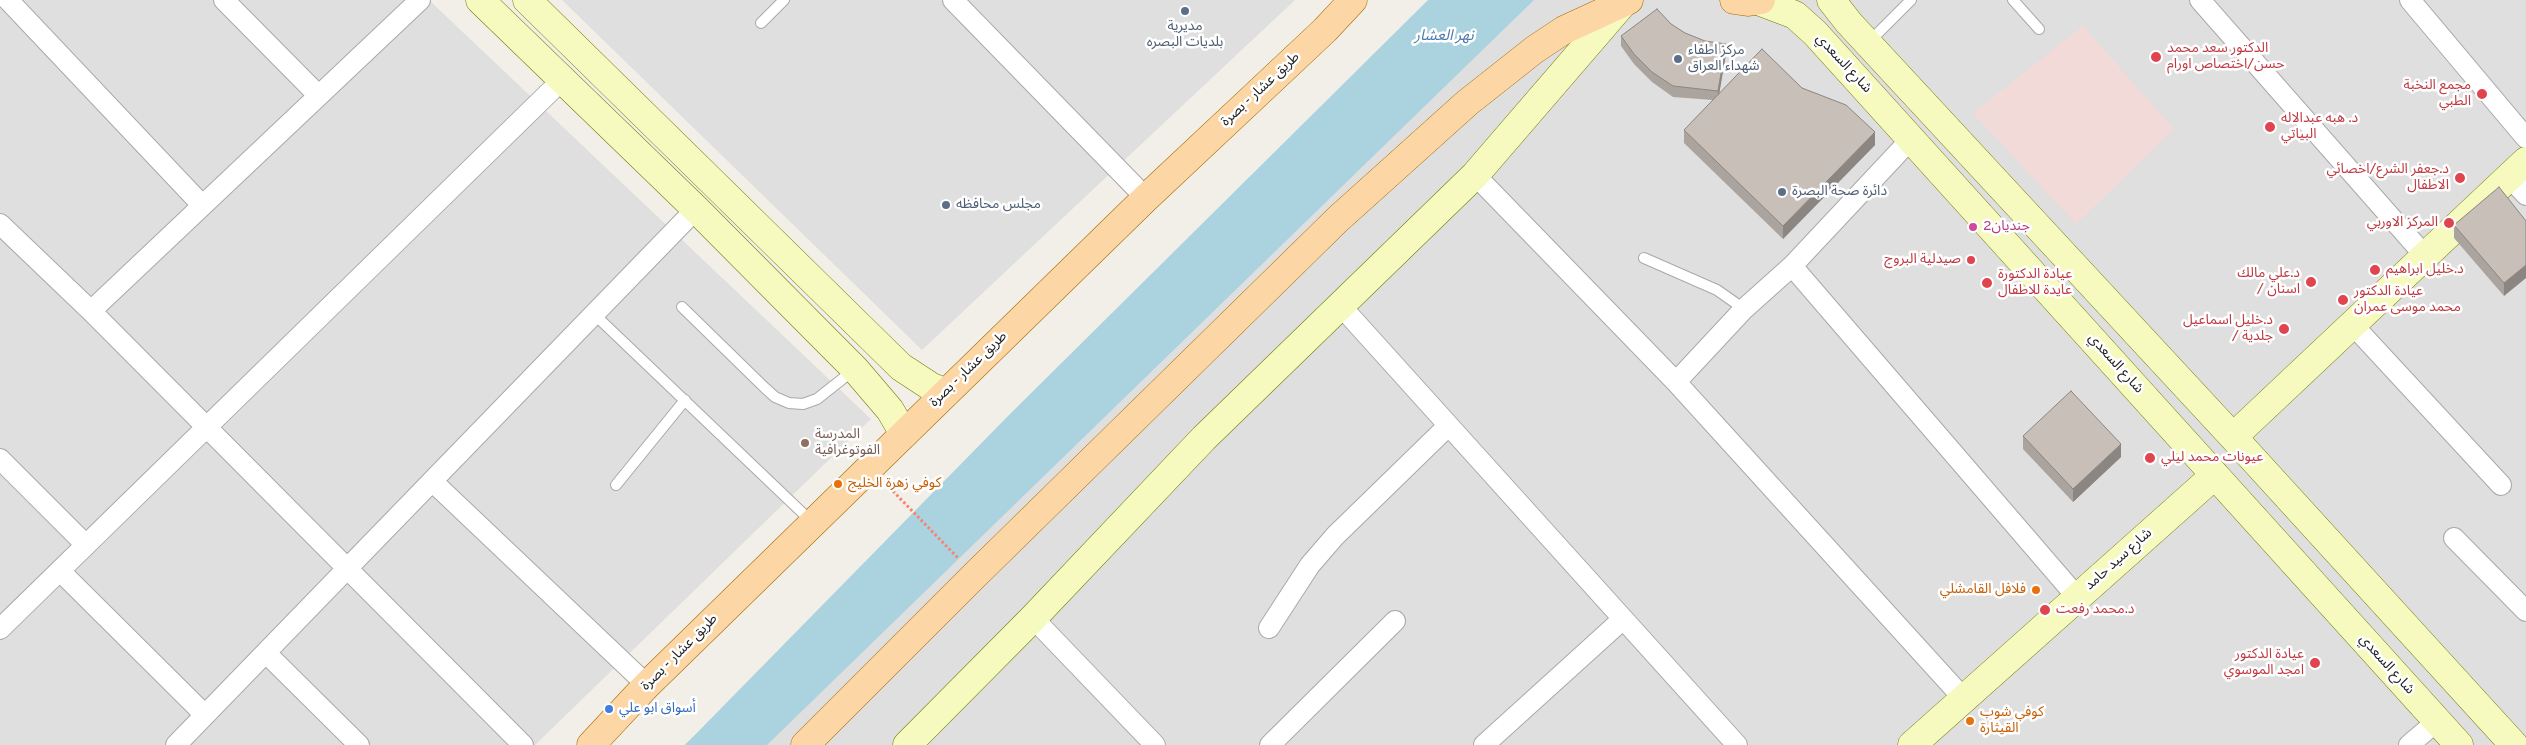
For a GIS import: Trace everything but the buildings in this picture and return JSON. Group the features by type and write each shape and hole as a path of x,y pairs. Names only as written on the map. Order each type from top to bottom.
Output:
{"main road":[{"path":"480,0 696,209 855,369 890,410 904,434"},
{"path":"527,0 901,367 930,386 946,393"},
{"name":"طريق عشار - بصرة","path":"591,745 647,685 1146,198 1325,30 1353,0"},
{"name":"شارع السعدي","path":"1751,0 1784,9 1805,23 1912,138 2459,745"},
{"path":"1831,0 1868,43 2233,436 2514,745"},
{"path":"907,745 1033,618 1204,438 1474,176 1626,1"},
{"path":"805,745 974,574 1338,219 1467,103 1534,50 1564,30 1626,1"},
{"path":"2233,436 2425,256 2520,177"},
{"name":"شارع سيد حامد","path":"1912,745 2215,475"}],"street":[{"path":"8,0 202,205"},
{"path":"224,0 318,95"},
{"path":"91,311 420,0"},
{"path":"953,0 1146,198"},
{"path":"2200,0 2425,256"},
{"path":"2410,0 2526,138"},
{"path":"0,628 563,79"},
{"path":"1676,382 1744,309 1792,266 1912,138"},
{"path":"1474,176 1676,382 1964,699"},
{"path":"176,745 696,209"},
{"path":"0,224 91,311 523,745"},
{"path":"1792,266 2077,597"},
{"path":"1340,305 1737,745"},
{"path":"2352,324 2501,485"},
{"path":"1270,628 1310,565 1328,544 1448,426"},
{"path":"0,459 86,546"},
{"path":"432,481 647,685"},
{"path":"2454,538 2526,611"},
{"path":"60,571 205,715"},
{"path":"1033,618 1154,745"},
{"path":"1484,745 1623,619"},
{"path":"1270,745 1395,621"},
{"path":"266,653 358,745"},
{"path":"2409,745 2437,721"}],"lane":[{"path":"761,23 784,0"},
{"path":"1868,43 1911,0"},
{"path":"2013,0 2039,29"},
{"path":"1644,258 1717,290 1744,309"},
{"path":"682,307 775,398 789,403 803,404 817,399 855,369"},
{"path":"594,314 813,523"},
{"path":"616,485 685,400"}],"path":[{"path":"881,479 961,561"}],"shaded area":[{"path":"0,0 429,0 871,419 535,745 0,745"},
{"path":"562,0 1295,0 922,350"},
{"path":"1489,0 2526,0 2526,745 684,745"},
{"path":"2083,26 2174,129 2076,224 1973,113"}],"water":[{"name":"نهر العشار","path":"1428,0 1534,0 767,745 685,745 1011,413"}],"place":[{"name":"مديرية بلديات البصره","path":"1185,11"},
{"name":"الدكتور سعد محمد حسن/اختصاص اورام","path":"2156,57"},
{"name":"مركز اطفاء شهداء العراق","path":"1678,59"},
{"name":"مجمع النخبة الطبي","path":"2482,94"},
{"name":"د. هبه عبدالاله البياتي","path":"2270,127"},
{"name":"د.جعفر الشرع/اخصائي الاطفال","path":"2460,178"},
{"name":"دائرة صحة البصرة","path":"1782,192"},
{"name":"مجلس محافظه","path":"946,205"},
{"name":"المركز الاوربي","path":"2449,223"},
{"name":"جنديان2","path":"1973,227"},
{"name":"صيدلية البروج","path":"1971,260"},
{"name":"د.خليل ابراهيم","path":"2375,270"},
{"name":"د.علي مالك / اسنان","path":"2311,282"},
{"name":"عيادة الدكتورة عايدة للاطفال","path":"1987,283"},
{"name":"عيادة الدكتور محمد موسى عمران","path":"2343,300"},
{"name":"د.خليل اسماعيل / جلدية","path":"2284,329"},
{"name":"المدرسة الفوتوغرافية","path":"805,443"},
{"name":"عيونات محمد ليلي","path":"2150,458"},
{"name":"كوفي زهرة الخليج","path":"838,484"},
{"name":"فلافل القامشلي","path":"2036,590"},
{"name":"د.محمد رفعت","path":"2045,610"},
{"name":"عيادة الدكتور امجد الموسوي","path":"2315,663"},
{"name":"أسواق ابو علي","path":"609,709"},
{"name":"كوفي شوب القيثارة","path":"1970,721"}]}
